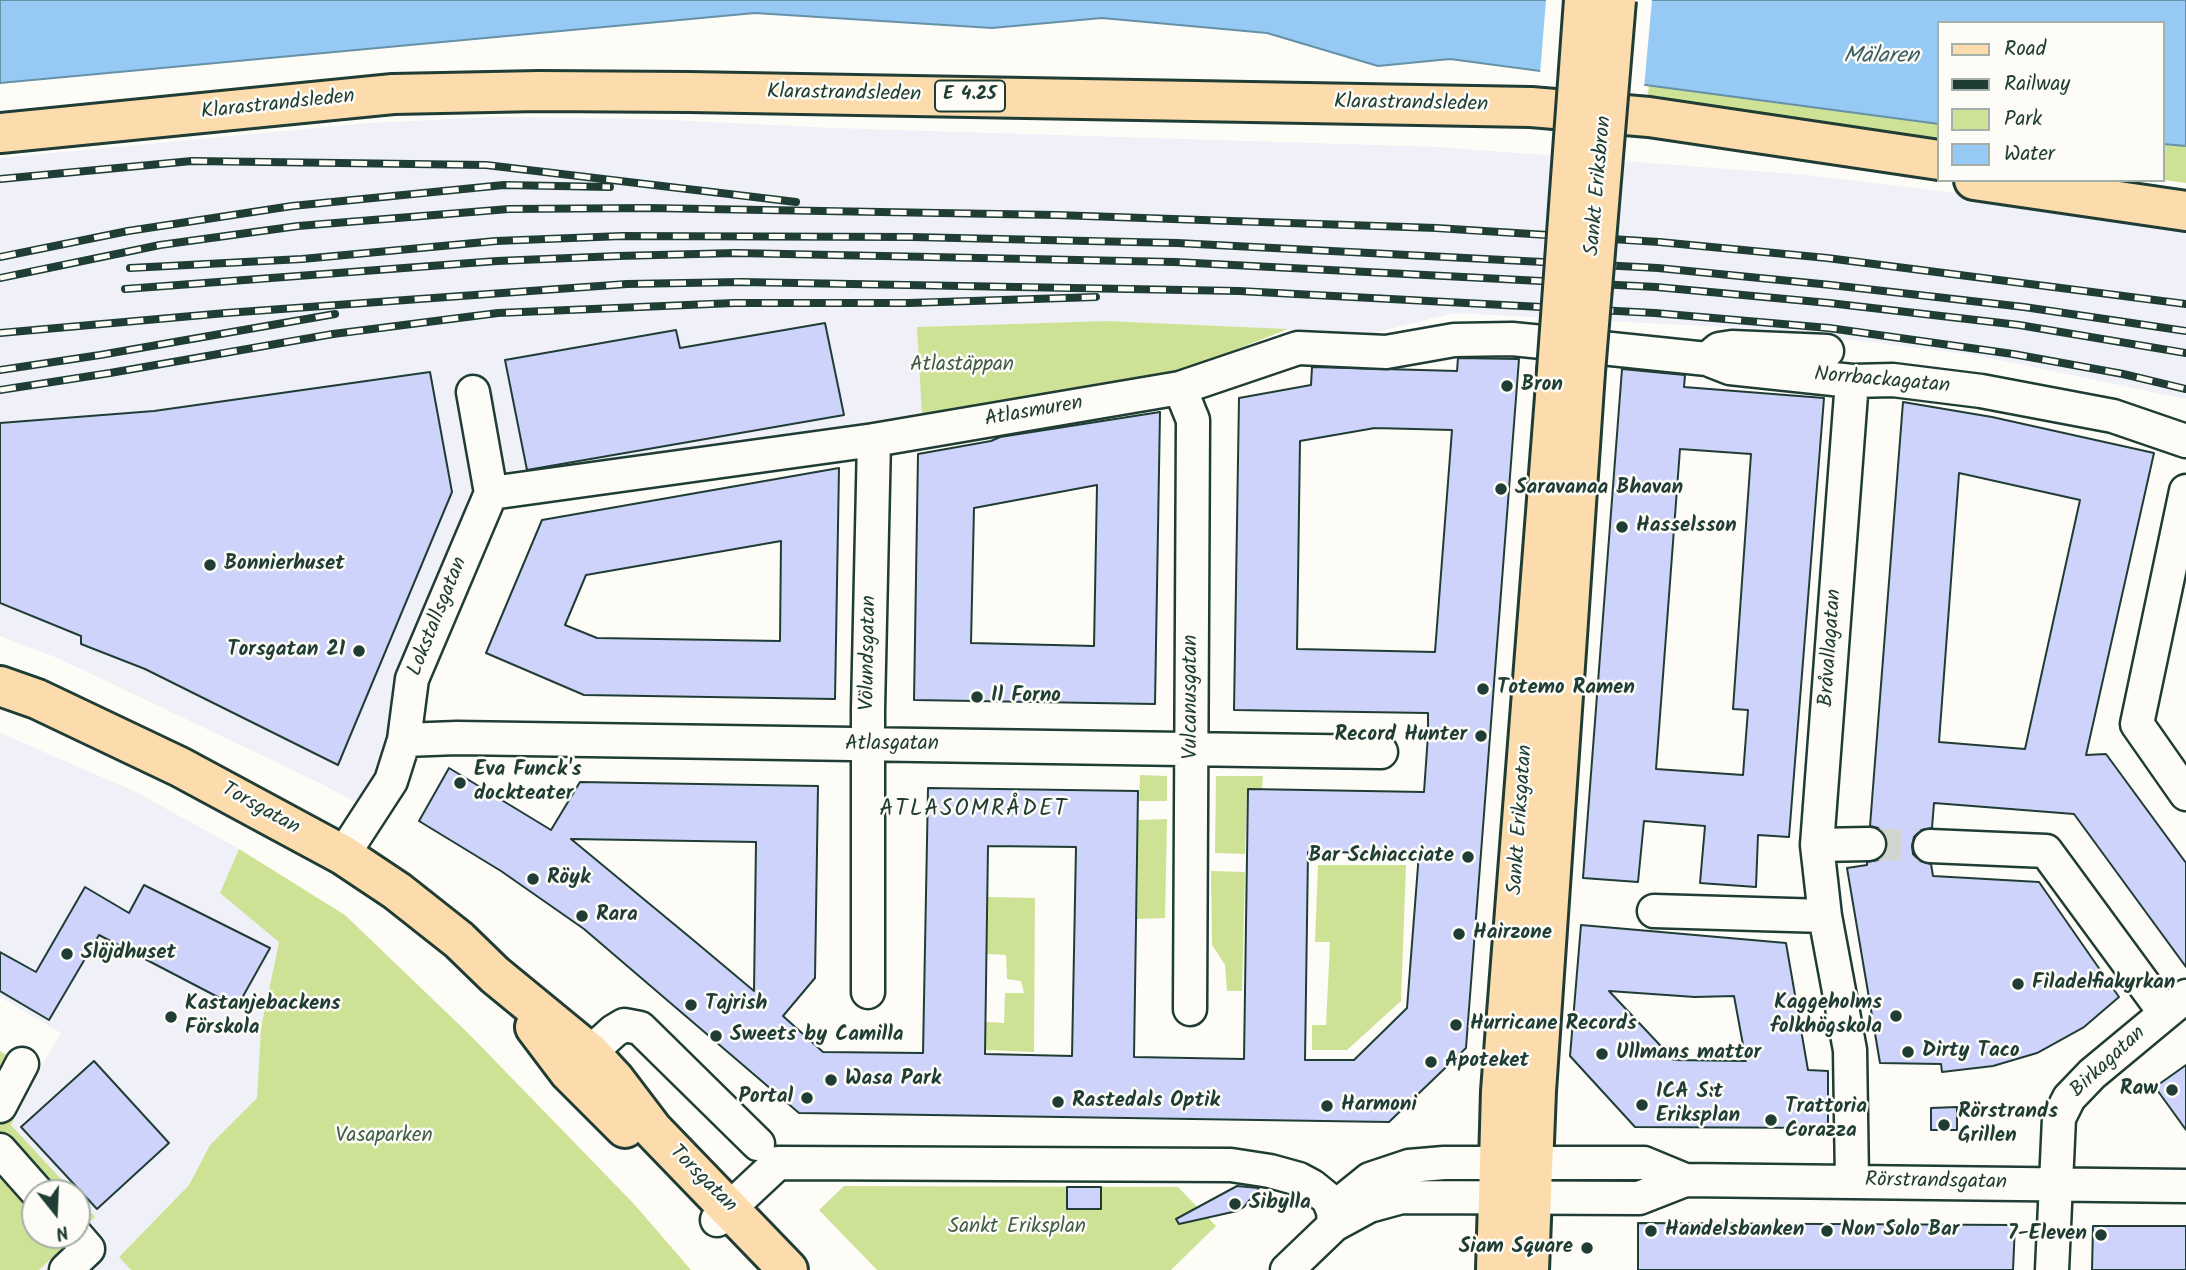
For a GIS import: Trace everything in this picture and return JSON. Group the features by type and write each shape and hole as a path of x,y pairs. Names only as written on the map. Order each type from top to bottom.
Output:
{"main road":[{"name":"Sankt Eriksbron","path":"1572,363 1584,0"},
{"name":"Sankt Eriksbron","path":"1572,363 1616,0"},
{"name":"Klarastrandsleden","path":"0,133 393,94 539,91 716,93 1531,107 1649,117 1938,160"},
{"name":"Klarastrandsleden","path":"0,149 393,113 527,108 991,113 1530,122 1648,133 1938,175"},
{"path":"1987,182 2186,211"},
{"path":"2094,182 2186,195"},
{"name":"Sankt Eriksgatan","path":"1496,1270 1515,1180 1572,363"},
{"name":"Torsgatan","path":"0,686 37,699 180,767 343,855 411,902 459,940 495,975 724,1215 788,1270"},
{"name":"Sankt Eriksgatan","path":"1515,1180 1529,1270"},
{"name":"Torsgatan","path":"724,1215 764,1270"}],"street":[{"name":"Atlasmuren","path":"491,493 874,440 1180,388 1298,348 1386,352 1454,340 1512,340 1572,363"},
{"path":"1707,359 1719,349 1732,347 1827,351"},
{"name":"Norrbackagatan","path":"1572,363 1707,359 1730,368 1852,381 1892,380 1981,391 2113,416 2186,441"},
{"name":"Bråvallagatan","path":"1852,381 1817,845 1825,916 1850,1051 1853,1181"},
{"name":"Vulcanusgatan","path":"1180,388 1193,420 1190,1009"},
{"path":"473,392 491,493"},
{"name":"Völundsgatan","path":"868,992 874,440"},
{"path":"2186,491 2137,724 2186,794"},
{"name":"Lokstallsgatan","path":"343,855 391,781 404,740 412,679 491,493"},
{"name":"Atlasgatan","path":"404,740 457,738 1381,752"},
{"path":"1817,845 1868,844"},
{"path":"1930,846 2046,851 2175,1004"},
{"path":"1654,911 1825,916"},
{"name":"Birkagatan","path":"2052,1257 2059,1118 2069,1098 2092,1074 2175,1004"},
{"path":"580,1062 624,1025 640,1028 758,1144"},
{"path":"0,1106 22,1065"},
{"path":"0,1150 26,1179"},
{"path":"724,1215 778,1163 1231,1165 1270,1171 1312,1186 1328,1199 1333,1210 1334,1226"},
{"path":"1287,1270 1334,1226 1344,1200 1370,1179 1409,1166 1444,1163 1515,1180"},
{"name":"Rörstrandsgatan","path":"1515,1180 1644,1163 1685,1180 2186,1186"},
{"path":"66,1270 88,1249"}],"shaded area":[{"path":"496,117 646,119 834,128 1437,147 1807,175 2064,206 2186,226 2186,399 1975,355 1764,329 1454,313 1373,333 1107,321 918,327 922,415 874,438 494,490 376,813 322,784 60,659 0,636 0,158 369,123"},
{"path":"0,733 134,791 239,849 220,893 279,941 261,1028 257,1098 210,1145 189,1185 119,1256 131,1270 39,1270 61,1249 91,1249 91,1221 95,1217 91,1213 91,1179 61,1179 11,1125 61,1033 0,997"}],"green space":[{"path":"1649,85 1938,124 1938,144 1647,103"},
{"path":"2165,145 2186,146 2186,183 2165,180"},
{"name":"Atlastäppan","path":"1107,321 1288,329 1189,368 922,415 917,327"},
{"path":"1140,775 1167,776 1167,801 1139,801"},
{"path":"1216,776 1263,776 1262,789 1247,789 1245,854 1215,853"},
{"path":"1167,819 1165,918 1137,919 1138,820"},
{"name":"Vasaparken","path":"239,849 345,915 470,1035 634,1204 691,1270 131,1270 119,1257 189,1185 210,1145 257,1098 261,1028 279,942 220,893"},
{"path":"1318,865 1406,865 1401,1001 1347,1050 1312,1050 1312,1025 1326,1025 1330,942 1315,942"},
{"path":"1211,871 1245,872 1242,991 1227,991 1225,965 1212,945"},
{"path":"988,897 1035,898 1034,1052 986,1050 986,1022 1004,1023 1005,993 1024,993 1021,981 1007,979 1006,955 987,954"},
{"path":"0,1051 37,1073 11,1125 61,1179 21,1179 21,1249 61,1249 39,1270 0,1270"},
{"name":"Sankt Eriksplan","path":"844,1186 1178,1187 1216,1226 1171,1270 877,1270 819,1210"}],"water":[{"name":"Mälaren","path":"0,0 2186,0 2186,146 2165,144 2165,21 1938,21 1938,124 1450,59 1378,66 1267,33 1102,18 992,28 755,13 0,83"}],"pier":[{"path":"1546,0 1652,0 1644,88 1540,74"}],"building":[{"path":"825,323 844,415 527,470 505,360 676,330 680,348"},
{"path":"1458,358 1519,359 1466,1048 1389,1122 799,1113 584,929 501,871 419,821 449,768 551,830 580,782 818,786 815,978 783,1016 823,1052 923,1053 928,788 1138,791 1134,1057 1244,1059 1248,789 1424,792 1428,713 1234,710 1239,398 1311,385 1312,367 1457,371","holes":["1375,428 1452,430 1435,652 1297,649 1300,441","571,839 756,842 754,991","988,846 1076,847 1072,1056 985,1054","1308,852 1419,853 1407,1008 1354,1060 1305,1060"]},
{"path":"1622,369 1685,375 1684,387 1824,398 1789,837 1758,835 1756,887 1700,883 1705,826 1644,821 1638,882 1583,878","holes":["1680,449 1751,454 1733,709 1748,710 1743,775 1656,769"]},
{"name":"Bonnierhuset","path":"430,372 452,492 338,765 145,669 81,644 81,636 0,603 0,423 154,411"},
{"path":"1903,402 1992,417 2154,453 2086,755 2106,754 2186,863 2186,967 2074,814 1934,803 1932,828 1921,830 1914,837 1912,846 1913,854 1920,861 1931,864 1933,876 2039,882 2119,997 2084,1027 2037,1053 1993,1066 1942,1072 1941,1064 1880,1063 1847,868 1867,865 1867,862 1878,860 1885,853 1887,844 1884,834 1878,828 1870,826","holes":["1959,473 2080,500 2025,749 1939,742"]},
{"path":"1160,412 1155,704 914,700 918,454 1000,437","holes":["1097,485 1094,646 971,643 974,508"]},
{"path":"839,468 835,699 584,695 486,653 542,520","holes":["781,541 780,641 597,638 565,625 586,575"]},
{"path":"144,885 270,948 237,1007 99,935 49,1020 0,991 0,952 36,972 85,887 129,913"},
{"path":"1581,925 1786,943 1808,1070 1828,1071 1828,1128 1635,1127 1570,1056","holes":["1609,991 1695,997 1734,996 1746,1061 1674,1060"]},
{"path":"94,1061 169,1143 97,1209 91,1203 91,1179 69,1179 21,1127"},
{"path":"2186,1065 2186,1130 2155,1087"},
{"path":"1957,1107 1957,1130 1931,1130 1931,1108"},
{"path":"1237,1186 1259,1188 1244,1207 1237,1211 1179,1224 1176,1219"},
{"path":"1067,1187 1101,1187 1101,1209 1067,1209"},
{"path":"1638,1223 2015,1225 2013,1270 1638,1270"},
{"path":"2093,1226 2186,1226 2186,1270 2092,1270"}],"tunnel":[{"path":"1869,844 1930,846"}],"railway":[{"path":"1550,369 1583,0"},
{"path":"1594,372 1618,0"},
{"path":"0,179 192,161 486,165 796,202"},
{"path":"0,257 128,231 292,206 504,185 610,187"},
{"path":"0,278 160,245 298,226 509,209 648,208 1056,215 1436,228 1659,242 1827,258 2186,304"},
{"path":"130,268 302,259 496,241 622,236 912,237 1177,243 1658,268 2024,307 2186,331"},
{"path":"125,289 497,261 618,256 736,253 1175,262 1656,287 2019,325 2186,353"},
{"path":"0,333 226,313 627,284 741,282 1239,291 1655,313 1829,328 2013,354 2123,374 2186,389"},
{"path":"0,390 333,334 498,313 734,303 909,303 1096,297"},
{"path":"0,370 335,314"}],"place":[{"name":"Bron","path":"1507,386"},
{"name":"Saravanaa Bhavan","path":"1501,489"},
{"name":"Hasselsson","path":"1622,527"},
{"name":"Bonnierhuset","path":"210,565"},
{"name":"Torsgatan 21","path":"359,651"},
{"name":"Totemo Ramen","path":"1483,689"},
{"name":"Il Forno","path":"977,697"},
{"name":"Record Hunter","path":"1481,736"},
{"name":"Eva Funck's dockteater","path":"460,783"},
{"name":"Bar Schiacciate","path":"1468,857"},
{"name":"Röyk","path":"533,879"},
{"name":"Rara","path":"582,916"},
{"name":"Hairzone","path":"1459,934"},
{"name":"Slöjdhuset","path":"67,954"},
{"name":"Filadelfiakyrkan","path":"2018,984"},
{"name":"Tajrish","path":"691,1005"},
{"name":"Kaggeholms folkhögskola","path":"1896,1016"},
{"name":"Kastanjebackens Förskola","path":"171,1017"},
{"name":"Hurricane Records","path":"1456,1025"},
{"name":"Sweets by Camilla","path":"716,1036"},
{"name":"Dirty Taco","path":"1908,1052"},
{"name":"Ullmans mattor","path":"1602,1054"},
{"name":"Apoteket","path":"1431,1062"},
{"name":"Wasa Park","path":"831,1080"},
{"name":"Raw","path":"2172,1090"},
{"name":"Portal","path":"807,1098"},
{"name":"Rastedals Optik","path":"1058,1102"},
{"name":"ICA S:t Eriksplan","path":"1642,1105"},
{"name":"Harmoni","path":"1327,1106"},
{"name":"Trattoria Corazza","path":"1771,1120"},
{"name":"Rörstrands Grillen","path":"1944,1125"},
{"name":"Sibylla","path":"1235,1204"},
{"name":"Handelsbanken","path":"1651,1231"},
{"name":"Non Solo Bar","path":"1827,1231"},
{"name":"7-Eleven","path":"2101,1235"},
{"name":"Siam Square","path":"1587,1248"}],"district":[{"name":"ATLASOMRÅDET","path":"974,811"}]}
